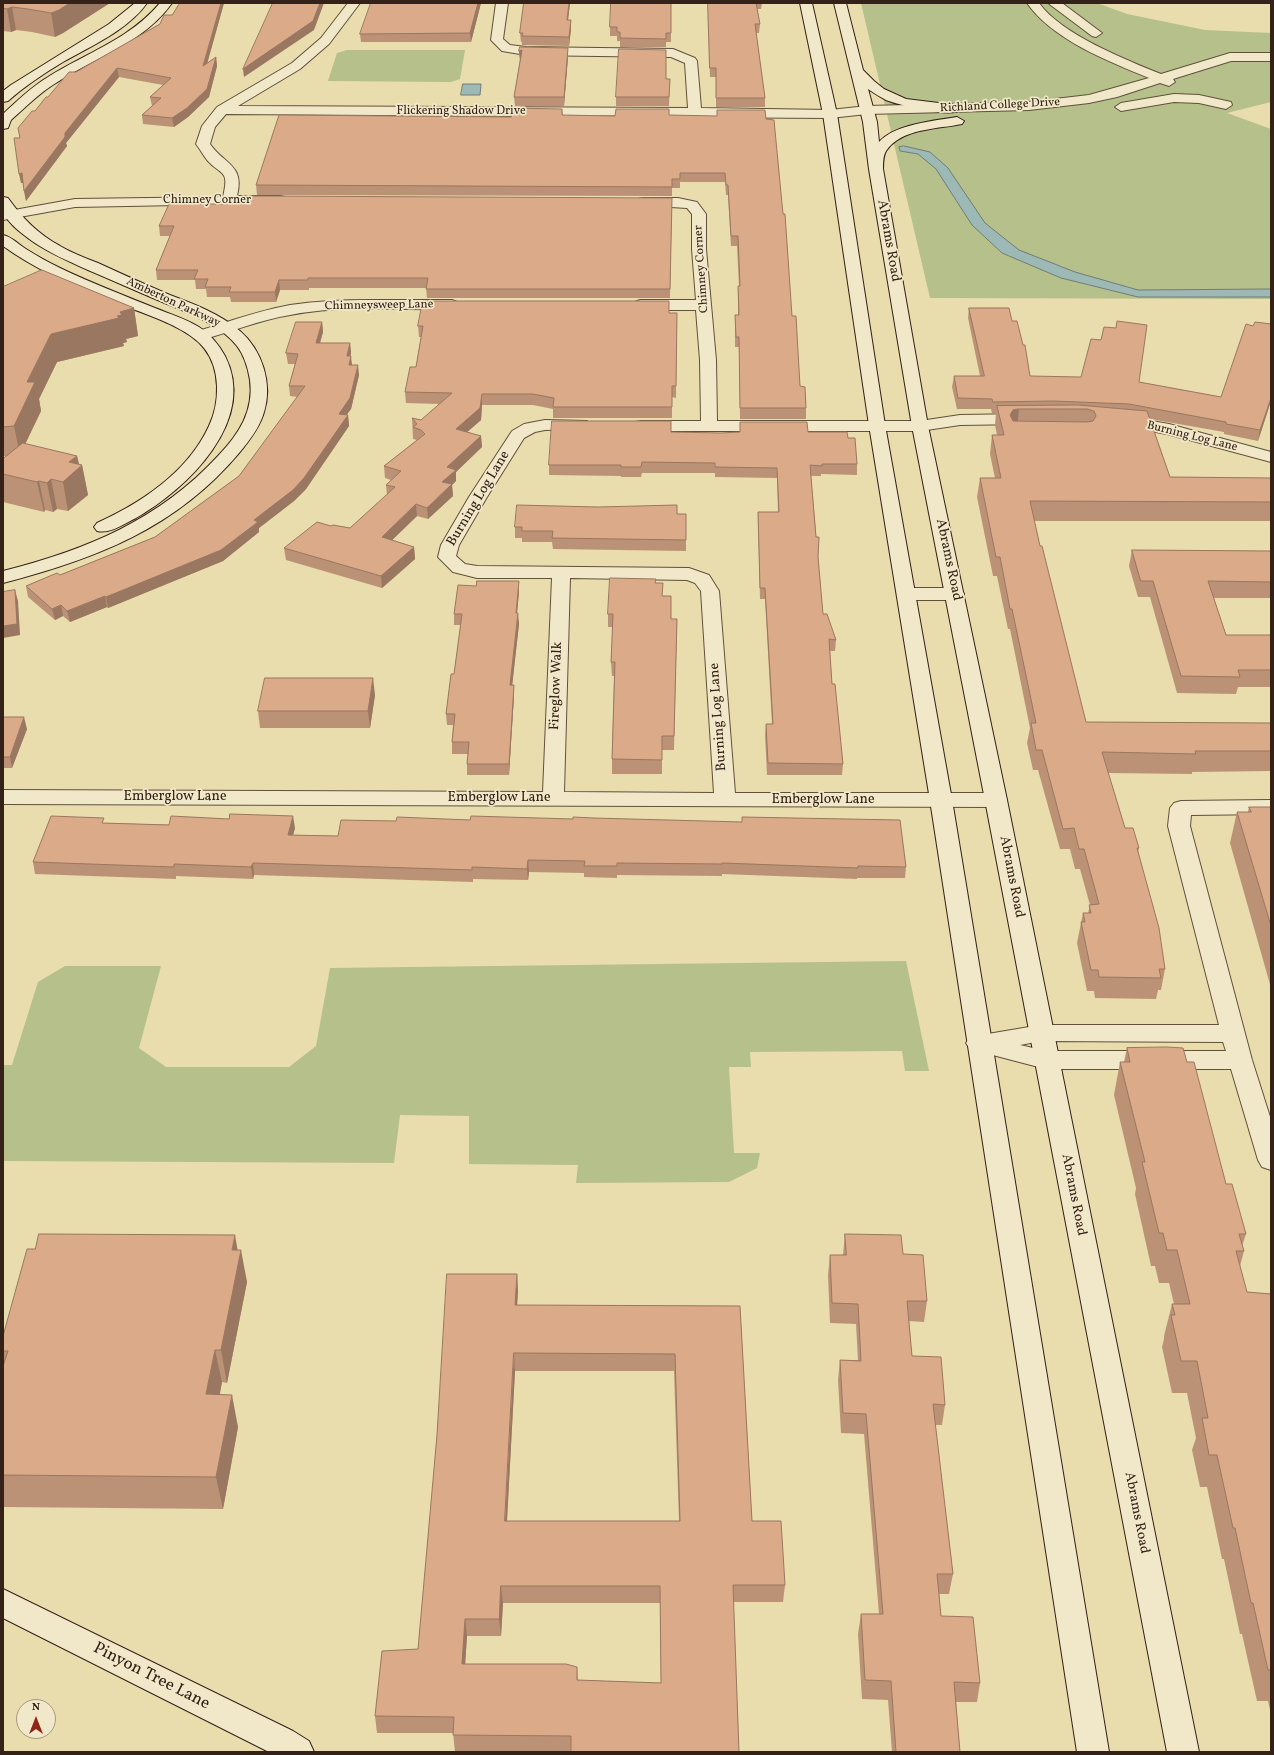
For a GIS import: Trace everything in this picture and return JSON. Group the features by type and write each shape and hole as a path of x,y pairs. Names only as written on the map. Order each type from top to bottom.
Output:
{"street":[{"path":"3,98 32,76 96,39 130,15 141,3"},
{"path":"3,125 5,119 43,86 59,75 110,49 132,35 166,3"},
{"path":"229,200 234,184 229,170 213,158 203,144 209,126 222,110 296,66 326,41 354,3"},
{"path":"502,3 497,40 506,48 526,51 673,53 684,56 691,61 695,112"},
{"path":"806,3 830,114 878,426 941,800 978,1043 1093,1752"},
{"name":"Abrams Road","path":"840,3 859,73 868,116 920,426 996,800 1183,1752"},
{"path":"1033,3 1047,18 1126,68 1130,76 1127,82 1112,94"},
{"path":"1054,3 1105,38"},
{"path":"1104,54 1119,46"},
{"path":"1104,54 1182,87 1116,108 1174,98 1199,99 1226,105"},
{"path":"1140,56 1196,80 1268,58"},
{"name":"Richland College Drive","path":"830,114 868,116 956,115 1037,106 1112,94 1230,57 1268,58"},
{"path":"859,73 871,86 892,98 906,104 956,115"},
{"name":"Flickering Shadow Drive","path":"222,110 830,114"},
{"path":"876,169 878,152 884,144 896,136 956,115"},
{"name":"Richland College Drive","path":"956,115 971,121"},
{"name":"Chimney Corner","path":"5,211 75,203 292,200"},
{"name":"Chimney Corner","path":"632,202 678,202 692,205 699,214 699,249 704,304 709,426"},
{"name":"Amberton Parkway","path":"3,577 84,551 143,524 186,497 241,440 256,414 260,393 255,364 242,342 226,327 56,250 36,237 5,211"},
{"name":"Amberton Parkway","path":"3,239 38,263 176,322 201,335 214,348 224,370 225,399 222,421 207,446 183,474 164,490 139,508 111,524 49,548 3,561"},
{"path":"626,305 704,304"},
{"name":"Chimneysweep Lane","path":"201,335 291,310 350,305 469,305"},
{"path":"920,426 960,420 1043,418"},
{"name":"Burning Log Lane","path":"1104,420 1127,421 1170,429 1271,456"},
{"name":"Burning Log Lane","path":"600,425 545,425 530,428 518,435 478,497 450,545 447,557 459,568 477,572 689,574 702,580 710,591 725,800"},
{"path":"623,426 920,426 972,433 1027,434"},
{"name":"Burning Log Lane","path":"1114,435 1166,443 1271,470"},
{"name":"Fireglow Walk","path":"553,798 561,573"},
{"path":"906,594 955,594"},
{"name":"Emberglow Lane","path":"3,797 996,800"},
{"path":"1271,807 1180,808 1179,826 1240,1060 1271,1160"},
{"path":"978,1043 1041,1033 1234,1034"},
{"path":"978,1043 1046,1060 1240,1060"},
{"name":"Pinyon Tree Lane","path":"3,1603 282,1742 298,1752"}],"green space":[{"path":"861,3 1097,3 1127,14 1205,30 1271,33 1271,102 1227,113 1271,129 1271,299 930,298"},
{"path":"347,50 465,50 460,79 451,82 328,81 337,53"},
{"path":"906,961 929,1071 905,1071 902,1051 750,1052 751,1067 729,1067 734,1153 760,1153 757,1168 729,1182 576,1183 578,1165 469,1164 469,1116 400,1115 394,1163 3,1161 3,1065 12,1065 38,982 65,966 161,966 139,1048 166,1067 289,1067 316,1046 330,968"}],"water":[{"path":"463,84 481,84 480,95 461,95"},
{"path":"904,146 930,152 948,168 985,223 1019,250 1075,272 1138,290 1271,289 1271,297 1138,297 1061,278 1002,253 972,225 936,169 918,154 900,151 899,147"}],"building":[{"path":"3,3 70,3 51,13 12,7 7,9 3,8"},
{"path":"180,3 221,3 203,66 216,57 207,89 187,108 172,118 142,115 161,98 150,97 171,78 117,68 65,133 65,137 24,191 22,173 19,174 14,138 20,138 18,128 32,111 35,111 69,72 76,72 160,24 164,15 172,15"},
{"path":"273,3 320,3 313,21 243,69"},
{"path":"371,3 478,3 470,33 360,34"},
{"path":"524,3 569,3 567,20 571,20 569,37 522,36 523,33 520,33"},
{"path":"611,3 671,3 671,33 666,33 666,39 620,38 620,32 617,32 617,27 610,27"},
{"path":"708,3 756,3 760,24 755,24 765,98 716,98 716,68 710,68"},
{"path":"520,47 568,48 564,97 514,97 522,50 519,51"},
{"path":"619,49 666,50 666,79 670,79 669,97 616,97"},
{"path":"512,108 562,109 562,115 615,116 616,109 669,109 669,115 717,116 717,110 765,110 766,119 774,120 783,214 785,214 792,316 796,316 800,386 805,387 806,408 740,408 739,337 736,337 735,315 739,315 738,286 740,286 738,236 731,236 728,185 726,185 725,173 680,173 680,179 672,179 672,187 256,185 279,115 511,117"},
{"path":"252,196 672,198 670,289 426,289 428,278 308,278 308,280 279,280 275,292 229,292 231,287 205,287 208,279 194,279 198,270 156,270 174,226 159,226 169,204 249,204"},
{"path":"42,270 134,308 120,312 122,315 117,316 119,318 51,334 27,382 35,382 14,426 3,427 3,287"},
{"path":"423,301 669,301 669,313 677,313 676,386 672,386 672,407 553,407 554,398 533,394 482,394 480,408 456,429 481,436 447,467 456,470 442,482 452,484 427,508 416,504 382,537 414,547 381,576 284,548 317,522 331,526 333,525 350,528 395,487 386,485 401,471 384,466 425,434 421,430 413,427 417,424 412,418 421,420 452,393 405,392 410,367 416,367 423,326 418,326"},
{"path":"969,308 1009,308 1012,321 1017,321 1023,345 1025,345 1030,376 1081,377 1091,339 1101,340 1104,327 1116,328 1117,321 1147,325 1139,382 1221,397 1246,324 1253,326 1255,322 1271,324 1271,398 1260,430 1226,424 1226,422 1129,404 1053,401 993,402 992,399 958,398 954,376 984,376"},
{"path":"296,322 322,322 316,343 350,343 347,356 351,356 349,365 358,365 350,398 339,414 348,415 304,478 293,490 254,520 258,522 221,550 106,597 105,596 67,611 61,605 52,609 26,586 57,573 60,575 155,537 239,476 305,386 289,386 298,354 286,353"},
{"path":"1078,405 1147,411 1170,477 1271,478 1271,502 1030,501 1040,546 1042,546 1086,722 1271,723 1271,751 1195,751 1196,754 1102,752 1125,828 1133,828 1139,848 1137,848 1159,928 1165,969 1159,969 1161,978 1099,977 1098,970 1091,970 1081,922 1085,922 1083,913 1091,913 1089,905 1099,904 1084,849 1079,849 1074,828 1063,829 1042,750 1036,750 1031,723 1036,723 1012,609 1010,609 1000,557 996,557 980,478 1001,478 992,435 1004,435 997,406","holes":["1019,409 1087,409 1094,411 1096,416 1093,421 1013,421 1010,415 1013,410"]},
{"path":"552,421 671,421 671,432 721,433 740,432 740,422 807,422 808,432 847,432 848,438 855,438 857,464 822,464 822,466 810,465 816,537 819,537 818,557 823,614 827,614 836,640 829,639 832,684 835,684 843,764 768,763 766,724 773,724 765,588 760,588 758,512 779,512 777,468 715,467 715,463 642,462 641,467 621,467 621,465 549,465"},
{"path":"23,443 77,456 69,462 82,465 63,482 51,479 47,483 37,482 3,474 3,459"},
{"path":"517,505 598,507 677,505 677,514 686,514 686,540 552,538 553,531 522,531 522,527 515,527"},
{"path":"1132,550 1271,551 1271,582 1208,581 1226,635 1271,635 1271,670 1238,670 1240,677 1181,676 1153,581 1141,581"},
{"path":"610,578 656,579 655,583 663,583 662,596 671,596 671,619 677,619 674,736 662,736 662,760 612,759 615,662 611,662 613,614 608,614"},
{"path":"477,581 519,581 516,613 518,613 510,685 514,685 509,764 467,764 469,742 452,742 455,714 446,714 451,674 454,674 462,614 454,614 458,585 476,586"},
{"path":"15,590 17,624 3,626 3,592"},
{"path":"265,678 373,678 368,711 258,711"},
{"path":"3,717 24,717 10,757 3,757"},
{"path":"1249,807 1271,807 1271,926 1237,812 1251,812"},
{"path":"230,814 293,816 288,835 338,836 341,820 396,821 397,817 470,820 471,816 573,819 573,817 742,822 742,817 900,820 906,867 858,866 858,868 722,863 617,863 617,866 584,866 585,861 528,860 527,869 472,867 472,870 253,863 251,867 174,864 174,867 33,862 51,816 104,818 102,823 169,825 171,816 229,819"},
{"path":"1127,1048 1183,1048 1187,1062 1194,1062 1226,1184 1232,1184 1246,1234 1239,1234 1244,1251 1236,1251 1247,1292 1271,1294 1271,1670 1268,1670 1253,1603 1251,1603 1217,1455 1209,1455 1202,1418 1208,1418 1197,1361 1181,1361 1171,1315 1175,1315 1172,1304 1190,1304 1177,1250 1167,1250 1163,1233 1159,1233 1142,1162 1145,1162 1120,1062 1130,1062"},
{"path":"39,1234 235,1235 232,1250 241,1250 221,1350 215,1350 206,1394 232,1395 216,1477 3,1475 3,1366 8,1351 3,1351 3,1336 27,1249 35,1249"},
{"path":"845,1234 901,1235 903,1254 923,1255 927,1301 907,1301 912,1356 941,1357 945,1405 933,1404 953,1574 937,1574 941,1616 973,1617 980,1683 954,1682 960,1752 896,1752 891,1681 865,1680 861,1614 883,1614 866,1414 843,1413 840,1360 861,1361 858,1304 832,1303 830,1255 846,1255"},
{"path":"447,1274 517,1274 515,1305 740,1306 752,1521 781,1521 785,1585 733,1585 739,1752 571,1752 571,1736 453,1735 454,1717 375,1716 382,1651 418,1649 437,1435","holes":["514,1353 675,1354 680,1521 505,1521","501,1586 660,1586 661,1683 577,1680 577,1667 566,1664 462,1664 465,1619 499,1619"]}]}
